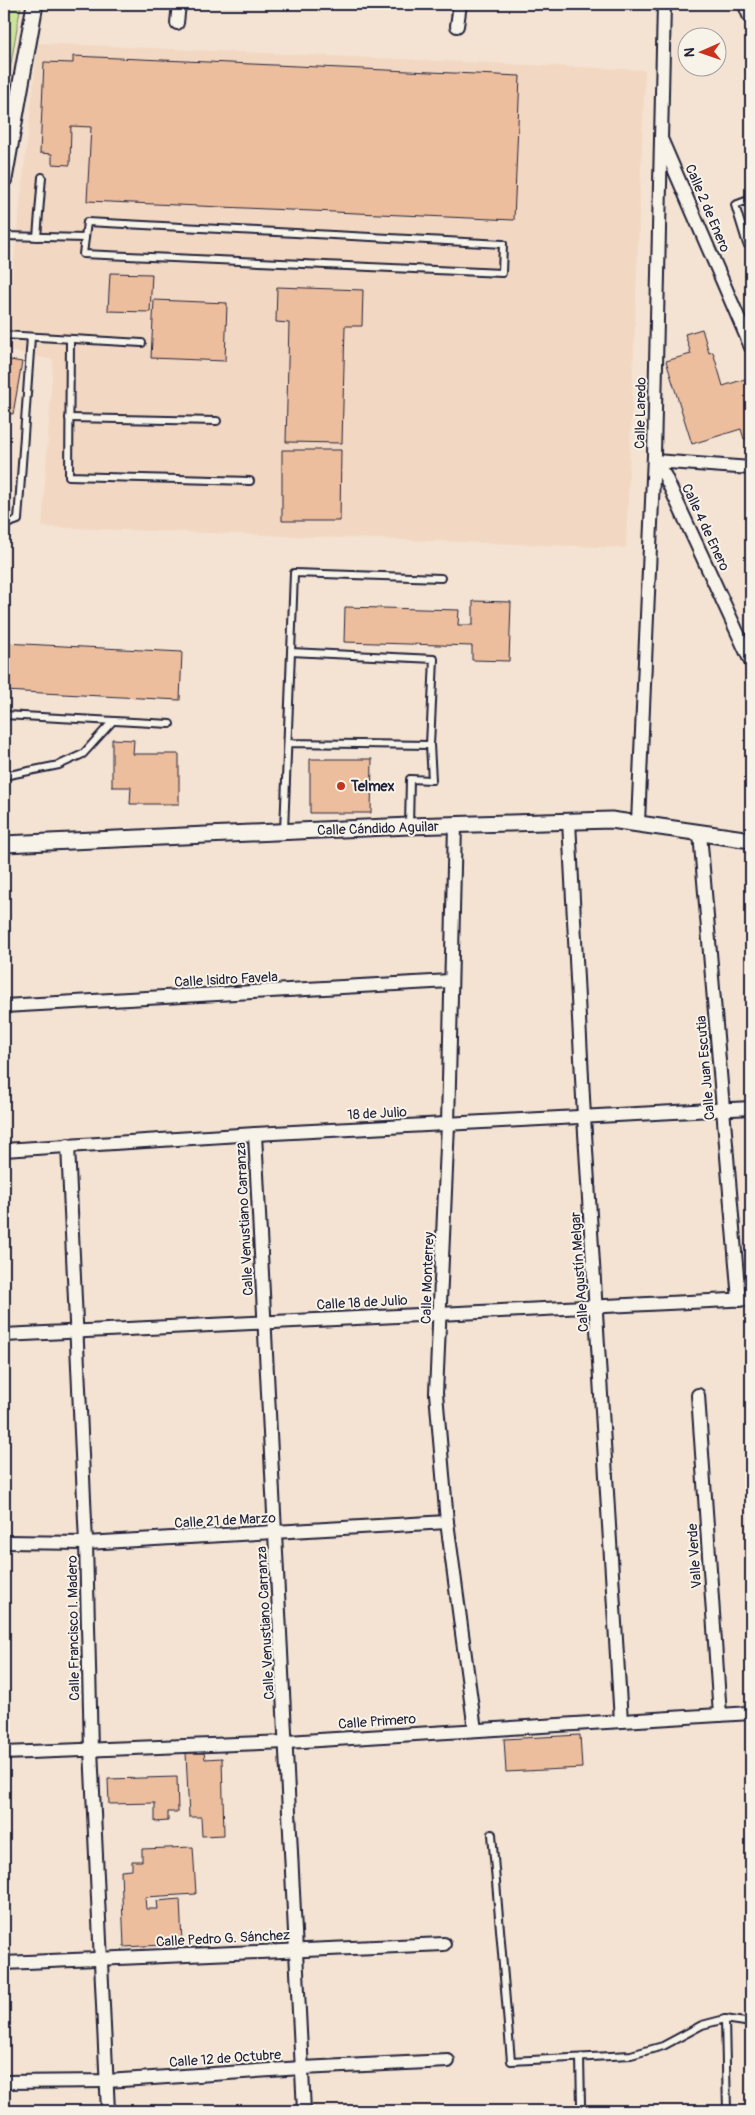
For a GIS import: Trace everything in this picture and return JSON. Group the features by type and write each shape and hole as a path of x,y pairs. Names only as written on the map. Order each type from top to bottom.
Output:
{"street":[{"path":"4,179 6,152 35,4"},
{"path":"177,23 179,4"},
{"path":"457,26 460,4"},
{"name":"Calle Laredo","path":"638,823 654,458 664,4"},
{"path":"746,4 751,16"},
{"name":"Calle 2 de Enero","path":"660,136 751,347"},
{"path":"654,458 751,468"},
{"name":"Calle 4 de Enero","path":"654,458 666,476 751,662"},
{"name":"Calle Cándido Aguilar","path":"4,844 455,824 611,820 751,840"},
{"name":"Calle Agustín Melgar","path":"569,822 584,1117 621,1721"},
{"name":"Calle Monterrey","path":"455,824 448,1124 436,1394 447,1522 475,1730"},
{"name":"Calle Juan Escutia","path":"700,834 724,1109 745,1299"},
{"name":"Calle Isidro Favela","path":"4,1006 450,981"},
{"name":"18 de Julio","path":"4,1150 255,1134 751,1108"},
{"name":"Calle Venustiano Carranza","path":"255,1134 287,1742 294,1950 304,2111"},
{"name":"Calle Francisco I. Madero","path":"68,1145 86,1542 91,1749 108,2111"},
{"name":"Calle 18 de Julio","path":"4,1335 264,1321 596,1308 745,1299"},
{"name":"Valle Verde","path":"698,1395 720,1715"},
{"name":"Calle 21 de Marzo","path":"4,1542 86,1542 447,1522"},
{"name":"Calle Primero","path":"4,1753 287,1742 751,1713"},
{"name":"Calle Pedro G. Sánchez","path":"4,1963 444,1944"},
{"name":"Calle 12 de Octubre","path":"4,2082 107,2081 302,2068 448,2061"}],"lane":[{"path":"36,237 42,177"},
{"path":"747,244 735,205 751,198"},
{"path":"87,222 503,244 502,273 83,254 85,238 87,222"},
{"path":"4,236 85,238"},
{"path":"4,335 142,343"},
{"path":"4,524 18,520 31,337"},
{"path":"70,340 69,476 250,481"},
{"path":"69,418 217,421"},
{"path":"284,832 294,572 441,578"},
{"path":"291,652 434,659 430,745 432,780 410,779 410,826"},
{"path":"4,715 170,724"},
{"path":"4,776 59,766 82,754 112,722"},
{"path":"288,743 430,745"},
{"path":"492,1834 512,2061 631,2055 663,2046 702,2025 725,2019 751,2022"},
{"path":"725,2019 726,2111"},
{"path":"580,2058 581,2104"}],"shaded area":[{"path":"38,43 645,70 626,548 42,527 53,360 4,350"}],"green space":[{"path":"4,4 21,4 4,105"}],"building":[{"path":"73,56 520,76 514,220 87,201 91,127 71,126 70,165 52,164 52,154 40,153 44,62 73,63"},
{"path":"110,273 152,274 150,312 108,311"},
{"path":"277,287 363,290 362,326 345,326 342,443 286,442 289,323 276,322"},
{"path":"154,300 227,303 225,361 151,358"},
{"path":"702,329 709,353 713,352 723,386 745,379 751,400 751,437 744,439 741,429 692,444 666,361 691,354 685,334"},
{"path":"4,359 22,362 13,414 4,413"},
{"path":"282,450 341,450 340,521 282,521"},
{"path":"473,601 511,602 509,661 472,660 472,646 344,642 345,607 459,610 458,625 473,625"},
{"path":"4,643 182,652 180,700 4,691"},
{"path":"112,739 134,740 133,754 179,754 179,804 130,804 131,787 112,787"},
{"name":"Telmex","path":"310,759 372,759 371,813 310,813"},
{"path":"580,1735 582,1768 506,1772 504,1739"},
{"path":"186,1753 204,1753 205,1759 222,1758 224,1835 202,1836 201,1817 189,1817"},
{"path":"177,1777 178,1812 168,1812 168,1821 155,1822 155,1803 109,1804 108,1779"},
{"path":"193,1847 196,1894 145,1897 146,1909 158,1909 157,1901 180,1899 182,1944 124,1947 121,1871 132,1870 132,1861 142,1861 142,1849"}],"place":[{"name":"Telmex","path":"341,786"}]}
